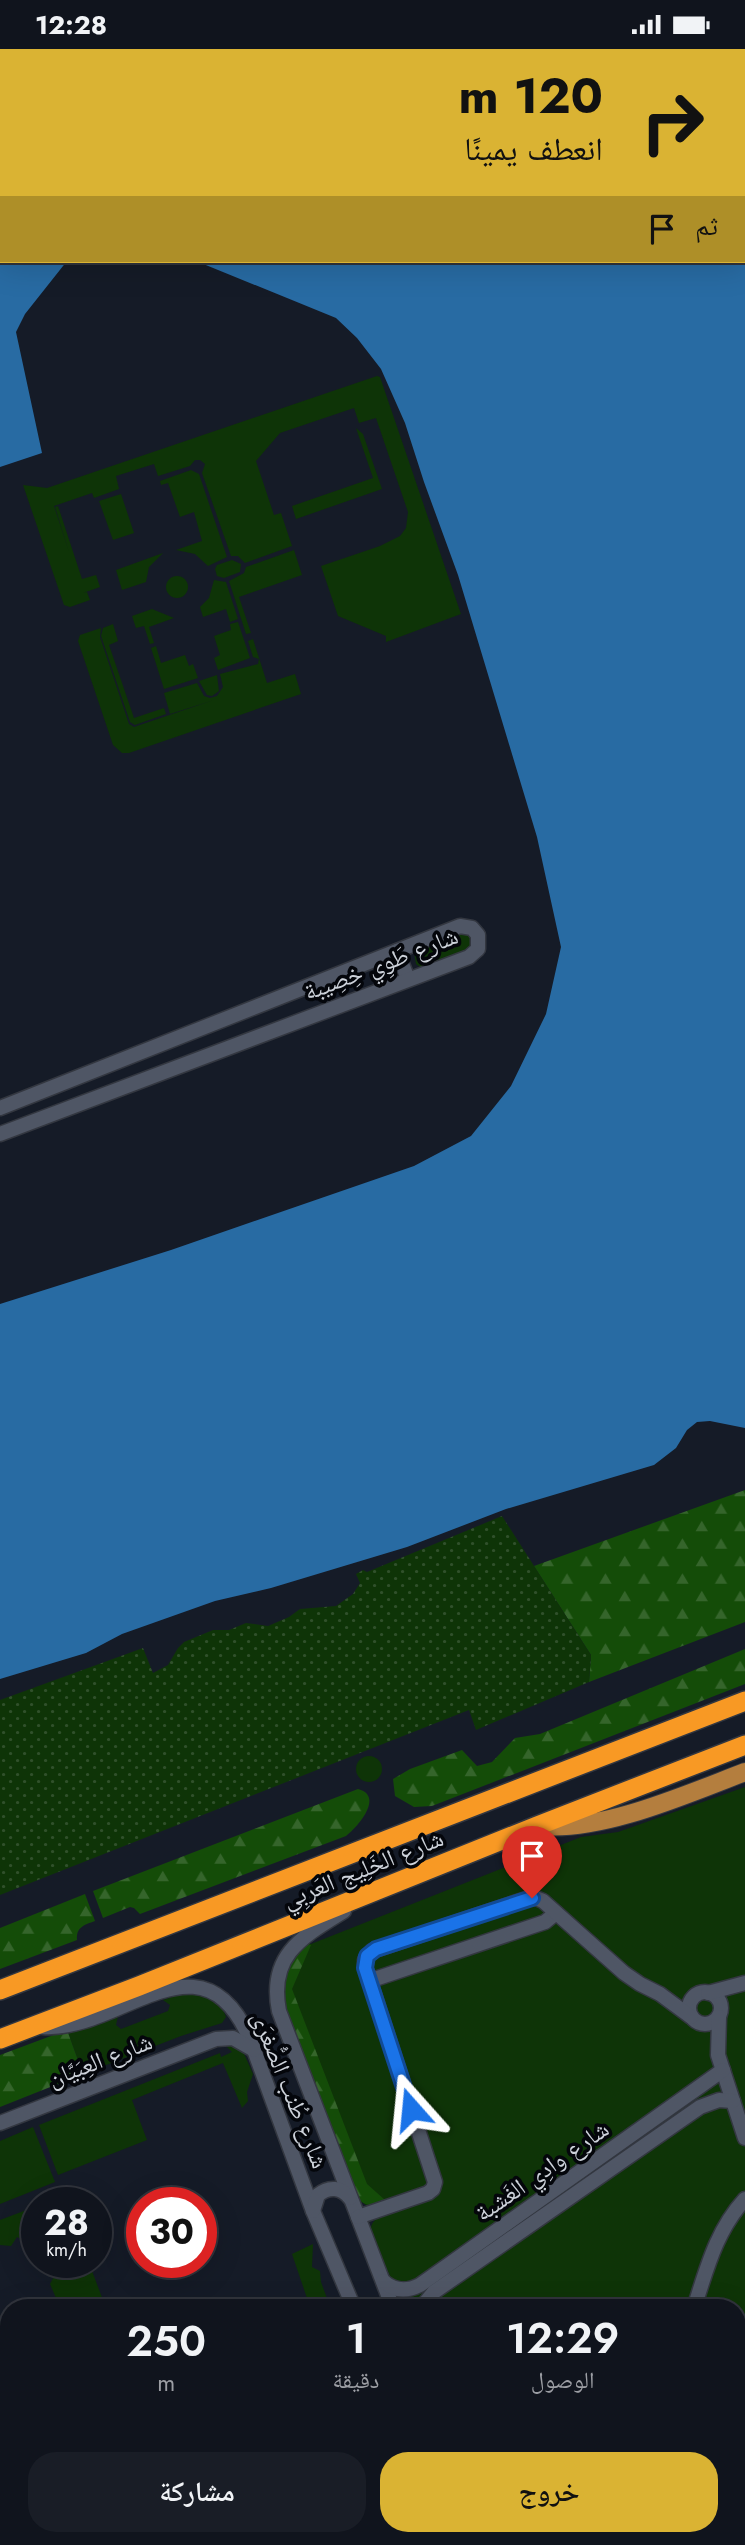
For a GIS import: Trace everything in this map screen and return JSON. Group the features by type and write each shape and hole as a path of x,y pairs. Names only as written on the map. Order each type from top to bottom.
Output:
{"highway":[{"name":"شارع الخَلِيج العَربِي","path":"0,1990 745,1701"},
{"name":"شارع الخَلِيج العَربِي","path":"0,2039 745,1745"}],"main road":[{"path":"537,1826 575,1826 649,1808 745,1772"}],"street":[{"name":"شارع طَوِي خِصِيبة","path":"0,1108 460,926 472,928 479,939 478,949 469,957 0,1134"},
{"path":"397,951 408,979"},
{"name":"شارع طُنب الصُّغرَى","path":"377,1891 300,1939 284,1959 276,1985 279,2011 390,2299"},
{"path":"358,2217 428,2193 435,2182 369,1981 365,1964 367,1956 376,1949 528,1898 540,1899 624,1973 660,1994 693,2019 710,2024 745,1984"},
{"path":"369,1981 545,1922 556,1913"},
{"path":"660,1994 703,1993 745,1984"},
{"name":"شارع طُنب الصُّغرَى","path":"34,2026 56,2027 76,2023 178,1986 205,1988 228,2003 243,2024 254,2050 313,2211 350,2299"},
{"path":"703,1993 718,1999 718,2055"},
{"path":"703,1993 688,2006 693,2019 718,2055 745,2138"},
{"path":"216,2039 229,2023 228,2003"},
{"path":"216,2039 233,2038 254,2050"},
{"name":"شارع العِبَيَّان","path":"0,2123 216,2039"},
{"name":"شارع وادِي الغَشبة","path":"383,2281 402,2290 420,2285 723,2070"},
{"name":"شارع وادِي الغَشبة","path":"428,2299 434,2292 700,2107 719,2101 733,2101"},
{"path":"313,2211 318,2195 327,2189 338,2189 351,2199"},
{"path":"697,2299 715,2242 745,2199"}],"green space":[{"path":"380,377 461,614 386,642 386,636 338,616 321,566 380,546 400,536 406,528 408,512 376,418 359,423 354,408 280,433 256,461 274,515 281,513 292,546 245,563 238,556 231,556 202,473 205,464 200,460 158,476 154,464 116,476 119,489 94,498 92,493 54,506 69,552 55,507 58,506 82,579 96,575 100,587 83,593 87,592 90,600 70,607 64,605 23,485 47,488"},
{"path":"356,428 363,434 382,489 296,519 292,506 373,478"},
{"path":"191,470 199,474 227,557 208,566 195,554 176,550 202,541 194,512 180,517 168,483 161,485 160,481"},
{"path":"121,494 134,533 113,540 99,501"},
{"path":"294,550 302,575 239,597 251,633 246,634 229,581 244,573 246,567"},
{"path":"163,553 149,567 146,582 122,590 116,570"},
{"path":"232,560 241,564 240,572 224,578 217,576 217,565"},
{"path":"173,576 181,576 188,583 188,591 181,598 173,598 166,591 166,583"},
{"path":"214,580 226,582 238,619 230,622 226,609 203,617 200,607 209,598"},
{"path":"152,609 174,618 149,627 154,643 150,644 144,626 136,628 132,616"},
{"path":"238,622 250,658 218,670 214,658 220,655 214,636 231,630 230,624"},
{"path":"113,624 118,641 109,645 134,718 164,708 166,714 135,725 130,722 101,636 103,628"},
{"path":"101,628 100,637 129,724 134,727 214,700 170,714 164,693 197,683 204,696 217,696 223,687 220,674 258,664 259,659 253,657 248,641 253,639 267,683 295,674 301,694 129,753 122,753 113,745 78,641 80,635"},
{"path":"156,646 161,663 185,655 189,666 193,664 198,678 164,689 151,648"},
{"path":"217,675 219,691 212,696 207,695 199,681"},
{"path":"457,930 473,936 473,949 423,969 416,964 414,952"},
{"path":"745,1490 745,1622 589,1682 591,1655 534,1566"},
{"path":"502,1516 591,1655 589,1682 476,1730 469,1710 0,1895 0,1700 143,1648 153,1673 168,1665 184,1642 213,1630 229,1630 246,1623 268,1626 300,1609 336,1606 353,1594 360,1583 356,1574 363,1570 367,1572"},
{"path":"745,1649 745,1684 432,1806 414,1807 395,1796 393,1779 410,1769 462,1750 477,1766 492,1762 515,1738 540,1734"},
{"path":"369,1756 378,1760 382,1769 378,1778 369,1782 360,1778 356,1769 360,1760"},
{"path":"745,1787 745,2299 397,2299 371,2232 374,2221 390,2214 386,2201 366,2205 359,2200 283,2004 303,1942 311,1944 581,1837 618,1832"},
{"path":"358,1789 366,1793 369,1805 362,1819 346,1836 140,1914 130,1907 103,1918 93,1891"},
{"path":"85,1894 95,1921 79,1929 77,1940 0,1969 0,1928"},
{"path":"303,1942 311,1945 292,1989 367,2184 386,2201 378,2204 363,2203 357,2196 283,2004 282,1974"},
{"path":"184,1993 215,2002 226,2017 222,2023 83,2074 67,2030 101,2017 118,2016 116,2025 121,2029 168,2011 170,2005 163,2000"},
{"path":"67,2030 83,2074 0,2107 0,2055"},
{"path":"224,2044 242,2049 253,2074 247,2092 248,2101 242,2108 223,2063 132,2100 147,2140 58,2175 39,2125 220,2053 221,2057 232,2052"},
{"path":"33,2127 55,2182 42,2187 21,2187 21,2196 0,2204 0,2141"},
{"path":"21,2212 21,2239 17,2237 11,2246 0,2245 0,2220"},
{"path":"313,2244 312,2267 320,2271 327,2299 307,2299 292,2254"},
{"path":"53,2278 95,2278 103,2299 56,2299 50,2284"}],"water":[{"path":"0,263 65,263 25,314 16,332 42,453 0,467"},
{"path":"201,263 745,263 745,1428 710,1421 697,1422 687,1430 676,1448 654,1465 506,1509 407,1547 271,1588 215,1601 122,1634 86,1653 0,1679 0,1304 171,1250 414,1166 471,1136 511,1086 546,1014 561,947 537,837 458,575 405,423 381,369 357,338 336,318"}],"route":[{"path":"411,2109 365,1968 367,1956 376,1949 532,1898"}]}
